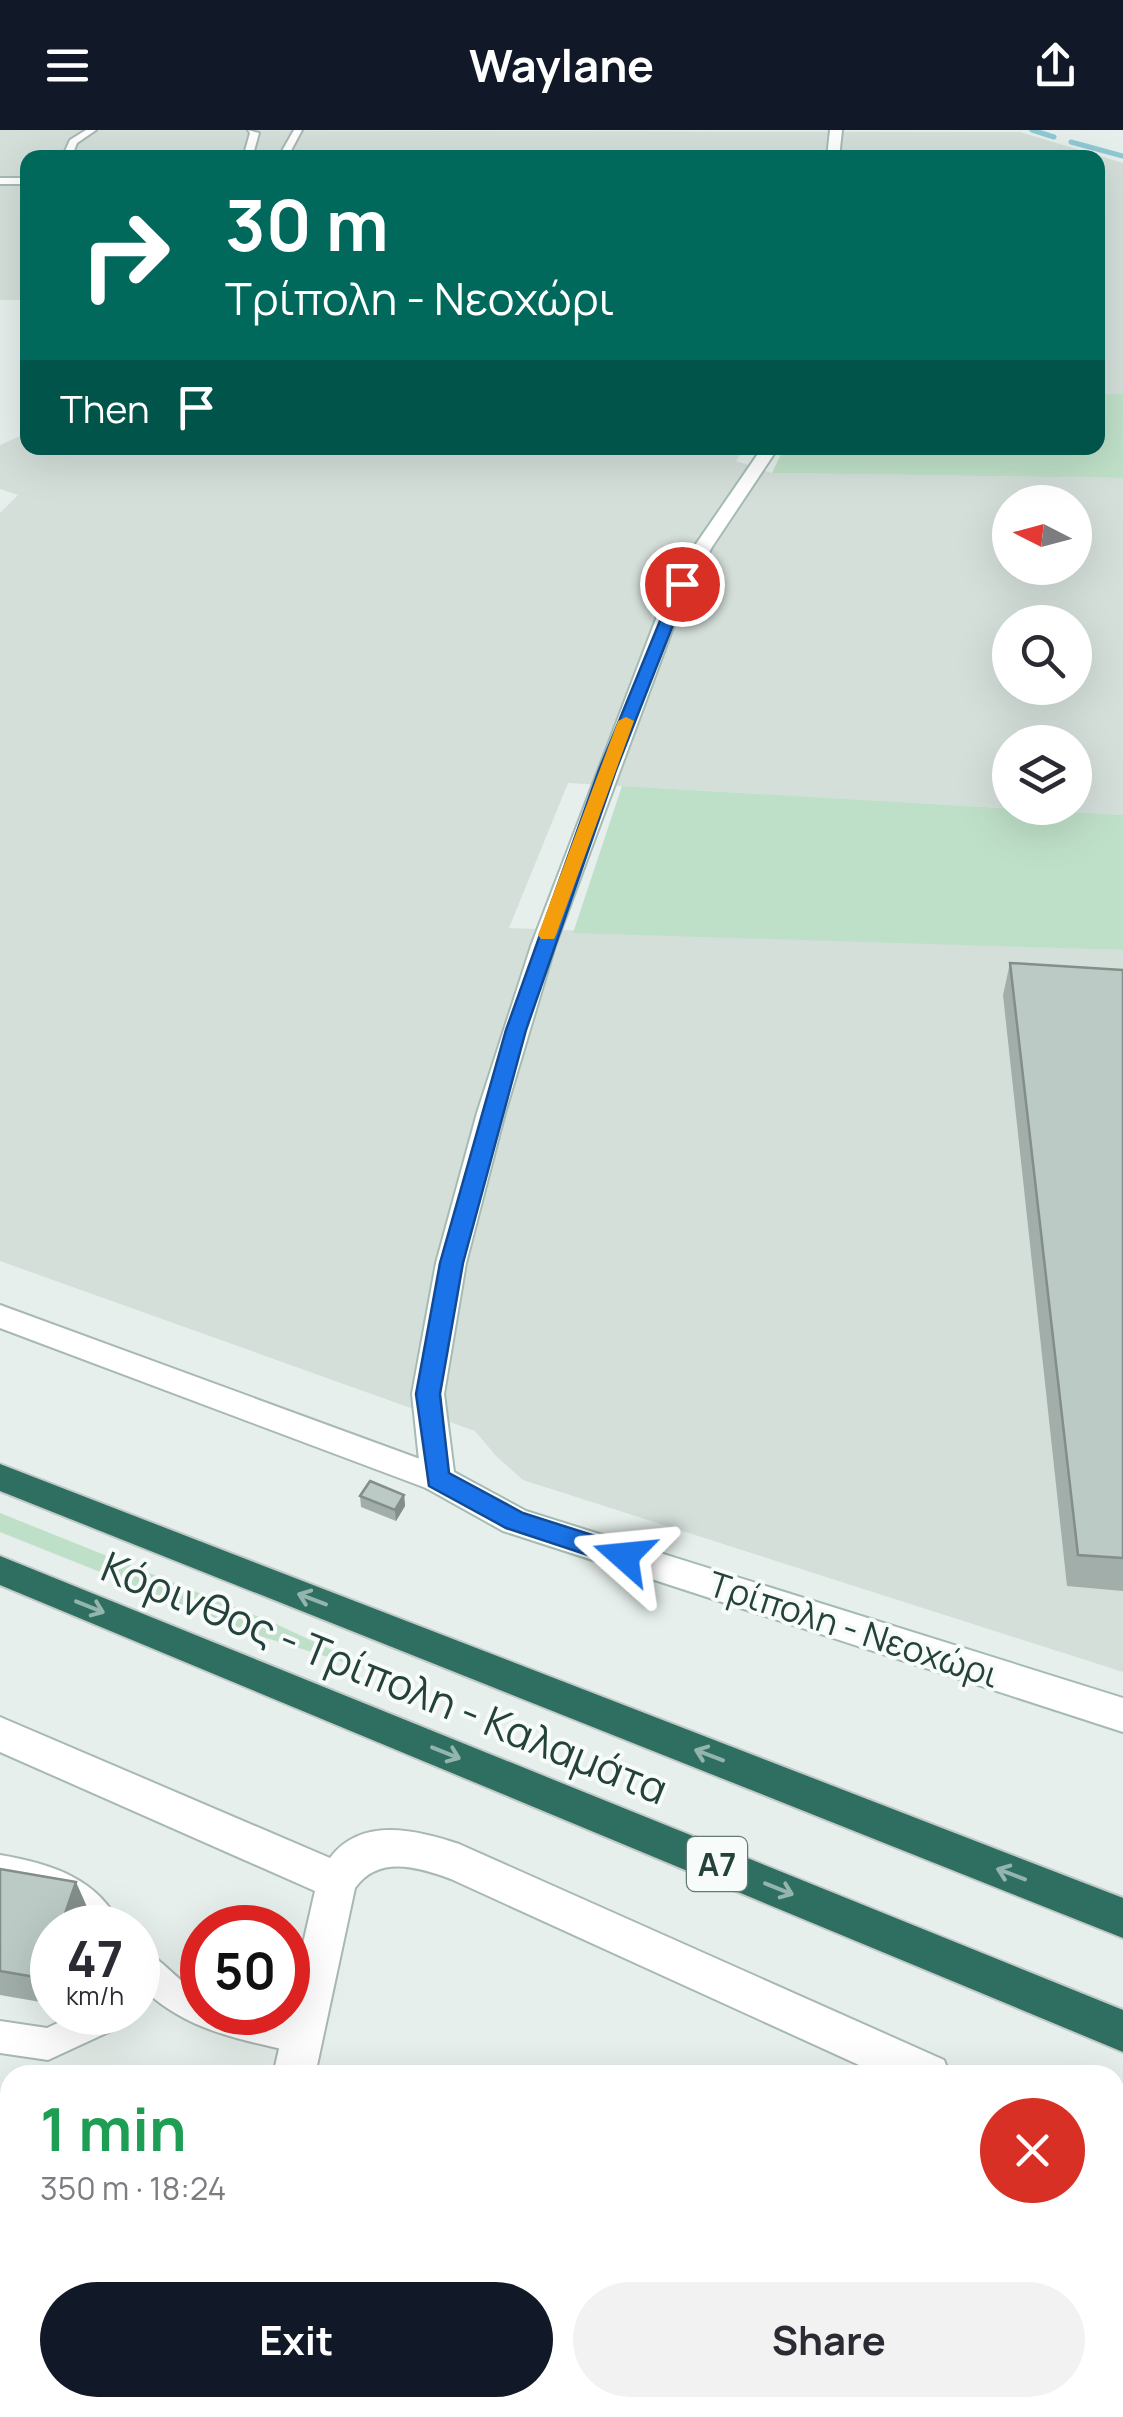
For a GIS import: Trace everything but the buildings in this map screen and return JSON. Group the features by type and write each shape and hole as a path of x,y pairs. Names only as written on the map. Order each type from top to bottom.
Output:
{"highway":[{"name":"Κόρινθος - Τρίπολη - Καλαμάτα","path":"0,1477 1123,1918"},
{"name":"Κόρινθος - Τρίπολη - Καλαμάτα","path":"0,1570 1123,2031"}],"main road":[{"path":"438,1478 428,1394 451,1263 491,1113 538,963 672,606 703,548 765,455"},
{"name":"Τρίπολη - Νεοχώρι","path":"0,1316 438,1478 515,1521 1123,1715"},
{"path":"0,1734 337,1881"},
{"path":"298,2056 337,1881 345,1866 370,1849 417,1848 460,1862 907,2065"}],"lane":[{"path":"70,150 74,142 92,130"},
{"path":"0,1869 36,1875 83,1896 89,1905"},
{"path":"160,1989 208,2016 298,2056"},
{"path":"0,2037 48,2044 67,2035"}],"shaded area":[{"path":"0,130 1020,132 1080,150 20,150 20,300 0,300"},
{"path":"1105,158 1123,163 1123,394 1105,394"},
{"path":"20,436 20,455 740,455 736,461 772,473 1123,478 1123,815 1092,813 1092,725 992,725 992,807 568,783 509,928 1123,950 1123,1672 523,1480 475,1431 0,1261 0,513 18,495 0,489 0,445"}],"green space":[{"path":"1105,394 1123,394 1123,478 772,473 781,455 1105,455"},
{"path":"622,786 992,807 992,825 1092,825 1092,813 1123,815 1123,950 573,933"},
{"path":"0,1513 274,1623 383,1674 263,1637 0,1532"}],"waterway":[{"path":"1032,130 1054,137"},
{"path":"1071,142 1101,150"},
{"path":"1105,151 1123,156"}],"slow traffic":[{"path":"547,935 626,721"}],"route":[{"path":"624,1556 515,1521 438,1478 428,1394 451,1263 516,1030 607,770 682,584"}]}
